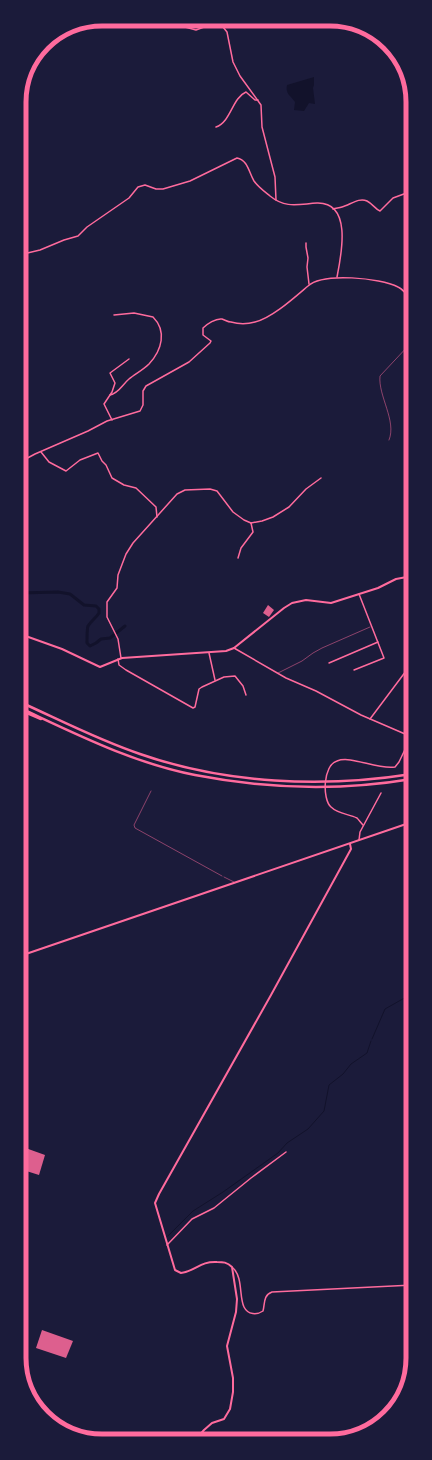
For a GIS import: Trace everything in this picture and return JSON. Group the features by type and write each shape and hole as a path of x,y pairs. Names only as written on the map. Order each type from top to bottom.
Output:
{"highway":[{"path":"26,705 88,734 120,747 153,759 198,770 256,779 298,782 364,780 406,775"},
{"path":"26,712 111,749 194,775 241,782 297,787 375,784 406,780"}],"street":[{"path":"181,26 196,30 207,26"},
{"path":"217,26 225,29 229,36 233,62 240,76 258,100 262,109 261,121 275,177 276,200"},
{"path":"216,127 225,120 239,98 244,93 246,92 258,100"},
{"path":"26,253 40,250 78,236 87,227 132,195 138,187 145,185 156,189 164,189 190,181 237,158 246,164 256,183 276,200 292,205 321,203 333,209 340,219 342,229 341,256 337,277"},
{"path":"333,209 364,200 376,210 380,211 393,198 406,193"},
{"path":"306,243 309,285"},
{"path":"26,459 112,420 140,410 143,405 143,391 146,386 189,362 210,343 210,340 203,335 202,332 205,325 219,319 241,324 255,322 296,297 309,285 316,281 337,277 356,278 387,283 398,287 406,293"},
{"path":"110,395 118,391 128,379 148,364 160,346 162,336 160,326 153,316 134,314 114,316"},
{"path":"112,420 104,404 115,383 110,373 129,359"},
{"path":"41,452 49,462 66,471 80,460 98,453 112,478 124,485 139,490 156,507 157,517"},
{"path":"246,695 244,688 235,676 224,677 202,686 199,689 195,707 193,708 126,670 120,665 118,639 107,616 107,602 116,588 118,575 126,554 133,543 181,492 185,490 210,490 217,492 233,512 251,523 273,517 289,507 306,488 322,478"},
{"path":"238,558 242,548 252,532 251,523"},
{"path":"26,636 98,666 105,666 119,659 226,650 234,648 292,603 311,600 331,603 378,588 396,579 406,577"},
{"path":"354,670 384,658 359,594"},
{"path":"329,663 378,642"},
{"path":"234,648 278,673 370,719 406,734"},
{"path":"208,652 215,680"},
{"path":"370,719 406,672"},
{"path":"363,825 356,818 332,808 327,802 326,772 328,767 332,763 341,760 377,766 395,767 406,749"},
{"path":"359,840 358,835 381,792"},
{"path":"26,954 406,824"},
{"path":"350,844 351,849 156,1199 156,1207 175,1270 181,1273 192,1270 210,1261 223,1262 232,1267 236,1272 242,1292 243,1304 245,1308 253,1314 262,1312 266,1296 268,1293 272,1292 406,1284"},
{"path":"167,1246 192,1219 214,1208 286,1152"},
{"path":"201,1434 208,1426 224,1419 230,1409 233,1392 232,1371 227,1346 236,1312 237,1299 232,1267"}],"lane":[{"path":"278,673 302,661 322,648 371,627"},
{"path":"224,877 235,883"}],"path":[{"path":"389,440 391,435 390,422 383,396 380,376 406,348"},
{"path":"151,791 134,825 135,828 224,877"}],"shaded area":[{"path":"314,77 313,88 315,104 309,103 304,111 294,110 295,102 288,93 287,85"}],"building":[{"path":"268,605 274,610 269,617 263,613"},
{"path":"26,1148 45,1155 39,1175 26,1171"},
{"path":"42,1330 73,1341 66,1358 36,1348"}],"waterway":[{"path":"26,593 58,592 70,594 84,605 96,606 99,609 99,613 88,627 87,643 90,646 101,639 110,638 125,626"},
{"path":"372,1039 385,1009 406,997"},
{"path":"168,1236 193,1211 223,1192 278,1153 287,1143 308,1129 324,1111 329,1085 343,1074 351,1064 367,1053 371,1041"}]}
